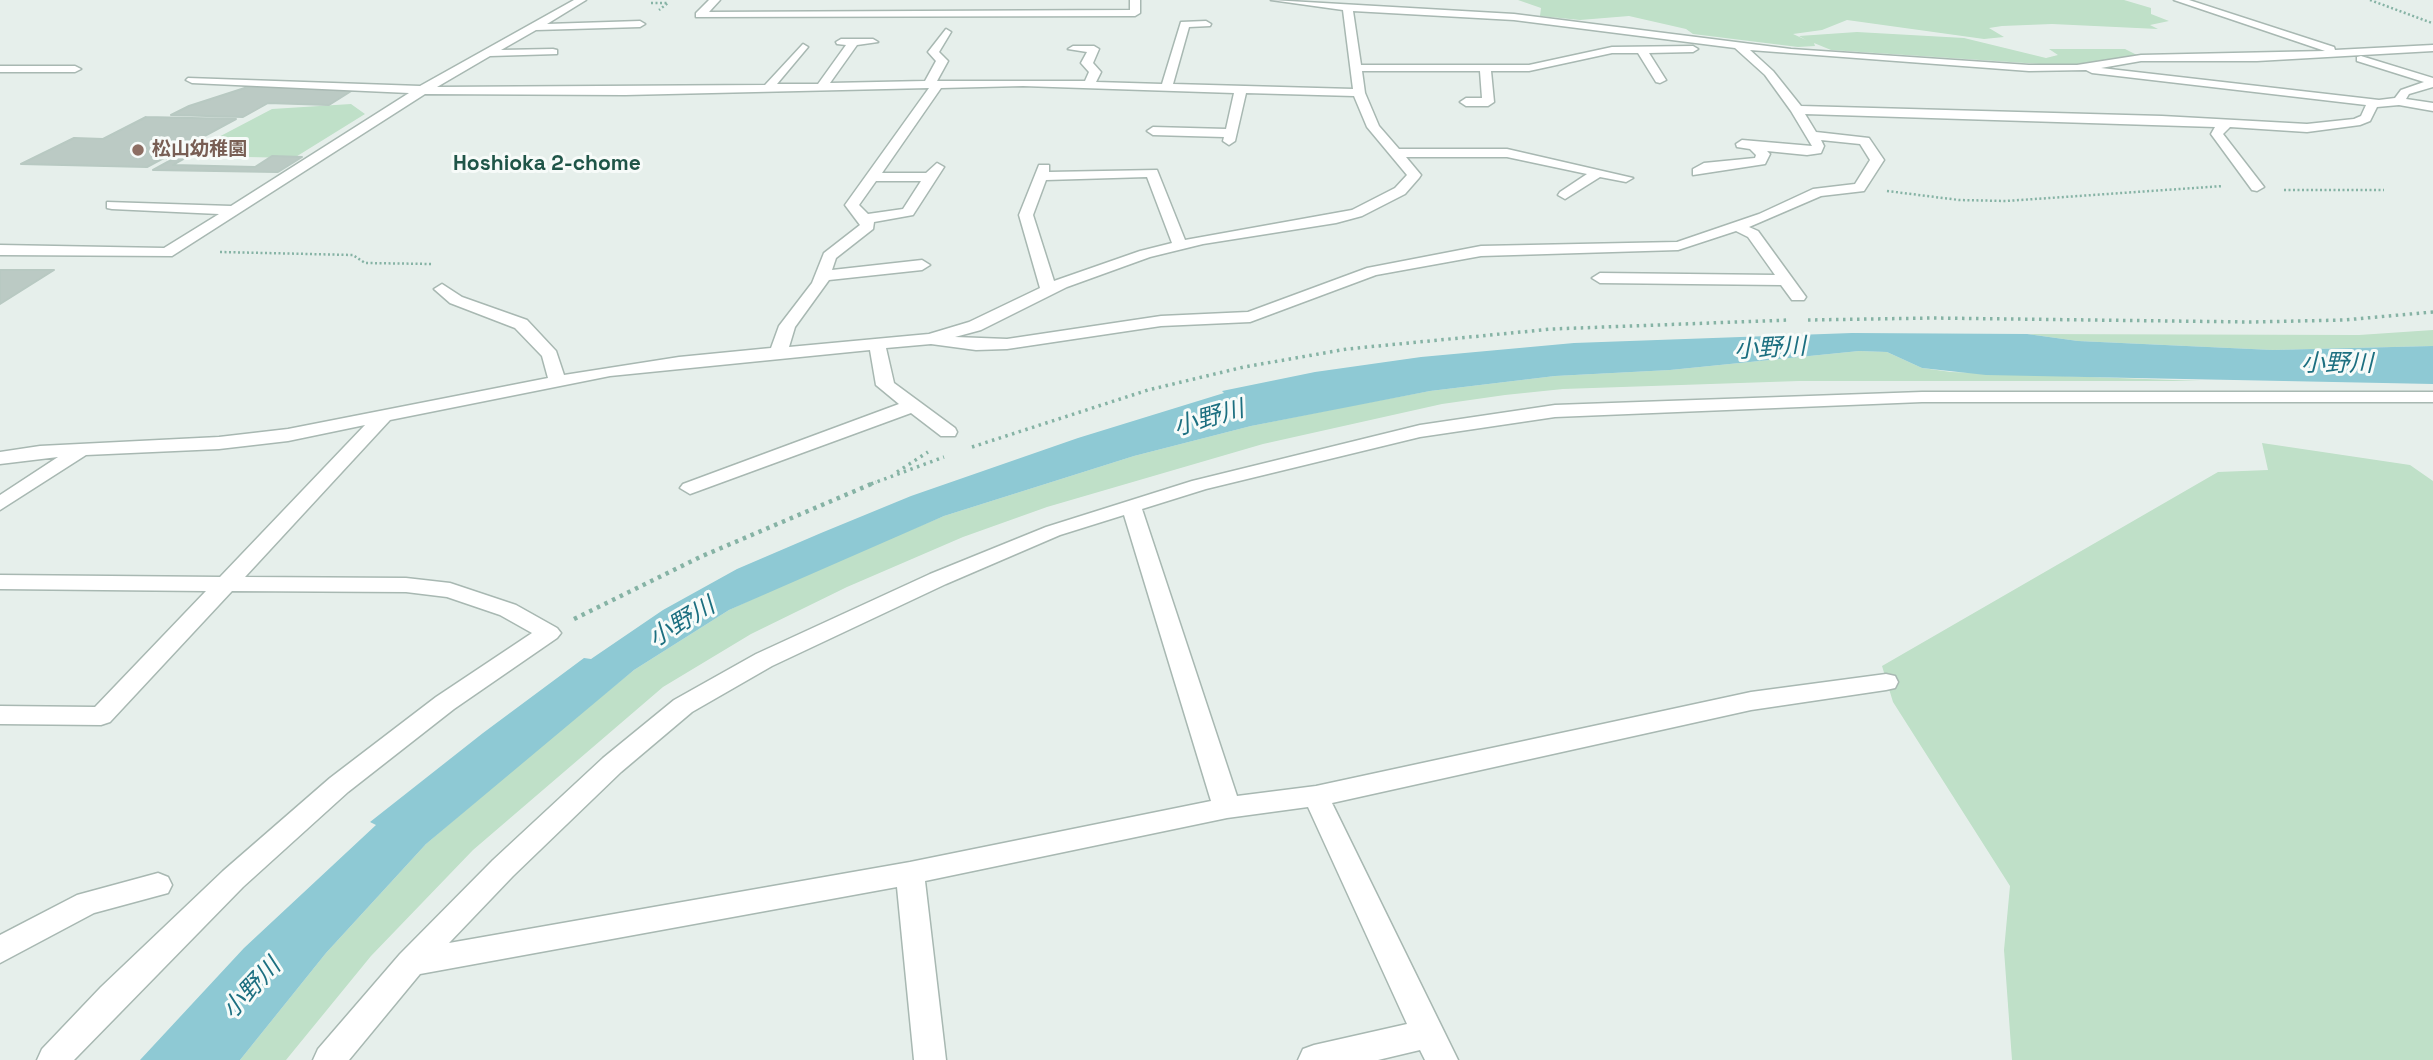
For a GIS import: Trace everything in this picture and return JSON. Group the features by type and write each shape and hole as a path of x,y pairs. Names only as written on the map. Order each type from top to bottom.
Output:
{"street":[{"path":"0,250 167,253 422,90 581,0"},
{"path":"715,0 700,15 1135,13 1135,0"},
{"path":"870,14 879,0"},
{"path":"965,13 969,0"},
{"path":"1276,0 1348,8 1514,17 1791,52 1959,64 2077,68 2375,103 2399,101 2433,107"},
{"path":"2179,0 2421,76 2432,83 2405,92 2399,101"},
{"path":"930,339 998,316 1049,290 1113,265 1180,245 1302,226 1357,213 1401,191 1412,181 1414,175 1373,127 1359,93 1358,68 1348,8"},
{"path":"535,27 640,24"},
{"path":"1166,88 1181,54 1185,24 1206,24"},
{"path":"778,353 788,326 820,284 829,256 867,226 865,219 852,205 934,84 942,61 933,52 946,32"},
{"path":"822,86 854,42"},
{"path":"841,43 873,42"},
{"path":"1358,68 1529,68 1599,52 1743,46"},
{"path":"1703,166 1760,161 1763,154 1749,145 1816,150 1818,146 1797,110 1743,46"},
{"path":"770,86 803,47"},
{"path":"1073,49 1094,50 1087,63 1095,72 1089,85"},
{"path":"2077,68 2141,58 2432,49"},
{"path":"1642,50 1660,80"},
{"path":"490,53 553,52"},
{"path":"1466,102 1488,102 1485,68"},
{"path":"0,69 75,69"},
{"path":"192,80 422,90 625,91 934,84 1089,85 1359,93"},
{"path":"1153,131 1230,137 1241,90"},
{"path":"1797,110 2150,119 2282,128 2343,125 2366,118 2375,103"},
{"path":"2225,125 2217,134 2257,187"},
{"path":"0,458 83,449 219,443 382,418 556,380 679,362 930,339 976,345 1007,344 1161,321 1250,317 1372,271 1412,262 1518,248 1663,248 1764,217 1818,192 1859,188 1877,160 1864,141 1812,135"},
{"path":"1396,153 1494,148 1626,178"},
{"path":"865,219 908,212 934,172 871,177"},
{"path":"1049,290 1026,215 1042,172 1152,173 1180,245"},
{"path":"1563,191 1598,172"},
{"path":"112,205 235,210"},
{"path":"1736,226 1753,234 1798,297"},
{"path":"822,276 922,265"},
{"path":"1600,278 1631,283 1786,281"},
{"path":"442,289 465,304 521,324 550,355 556,380"},
{"path":"877,344 885,385 948,432"},
{"path":"329,1060 411,963 503,868 612,765 683,706 764,660 938,579 1053,531 1130,506 1199,485 1420,431 1555,411 1922,397 2433,397"},
{"path":"690,488 912,406"},
{"path":"0,715 101,716 382,418"},
{"path":"0,505 83,449"},
{"path":"1130,506 1227,808"},
{"path":"0,582 406,585 450,590 508,610 549,633 445,703 340,785 233,879 112,997 52,1060"},
{"path":"411,963 910,873 1227,808 1316,796 1751,701 1886,682"},
{"path":"1314,1060 1435,1047 1316,796"},
{"path":"910,873 930,1060"},
{"path":"0,950 87,903 158,885"}],"path":[{"path":"2370,0 2433,23"},
{"path":"1859,188 1982,201 2221,186 2322,192 2384,190"},
{"path":"173,249 353,255 365,263 436,264 441,267 442,289"},
{"path":"1804,320 1933,318 2251,322 2344,320 2433,312"},
{"path":"963,450 1148,390 1244,367 1347,349 1552,329 1791,320"},
{"path":"888,478 943,443 948,432"},
{"path":"549,633 611,598 700,557 888,478 950,455"}],"green space":[{"path":"1518,0 2124,0 2151,8 2151,14 2169,21 2150,25 2158,29 2052,24 2002,26 1989,28 2004,37 1984,39 1847,20 1822,30 1793,34 1806,40 1799,36 1857,32 1964,38 2046,58 2058,55 2049,49 2125,49 2137,55 2077,64 2040,64 1831,50 1814,43 1815,46 1798,47 1693,34 1686,29 1629,16 1580,20 1540,16 1541,8"},
{"path":"351,104 365,114 294,158 201,156 192,151 272,109"},
{"path":"2433,330 2433,346 2273,350 2078,341 2027,334 2359,335"},
{"path":"1859,351 1887,352 1922,368 1951,372 2201,381 1799,381 1563,389 1505,395 1442,404 1263,444 1047,507 963,537 847,587 751,634 663,687 473,850 371,956 286,1060 240,1060 326,953 426,844 538,748 634,670 729,610 827,565 944,516 1134,456 1251,426 1430,391 1555,376 1670,370"},
{"path":"2262,443 2410,465 2433,481 2433,1060 2012,1060 2004,950 2010,886 1893,702 1882,666 2218,472 2268,470"}],"water":[{"name":"小野川","path":"1852,333 2027,334 2078,341 2273,350 2433,346 2433,384 1986,375 1922,368 1887,352 1859,351 1670,370 1555,376 1430,391 1251,426 1134,456 944,516 729,610 634,670 426,844 326,953 240,1060 140,1060 244,948 376,825 370,822 483,733 584,658 591,659 663,610 737,569 821,533 911,496 1078,438 1224,393 1222,391 1315,372 1421,357 1574,343"}],"building":[{"path":"254,85 356,88 329,105 268,103 243,117 171,115 189,106"},
{"path":"146,117 236,119 147,167 21,164 74,138 103,139"},
{"path":"179,152 196,152 173,165 255,167 272,156 302,157 278,172 153,170 173,159 167,159"},
{"path":"0,270 54,270 0,304"}],"place":[{"name":"松山幼稚園","path":"138,150"}],"district":[{"name":"Hoshioka 2-chome","path":"547,164"}]}
